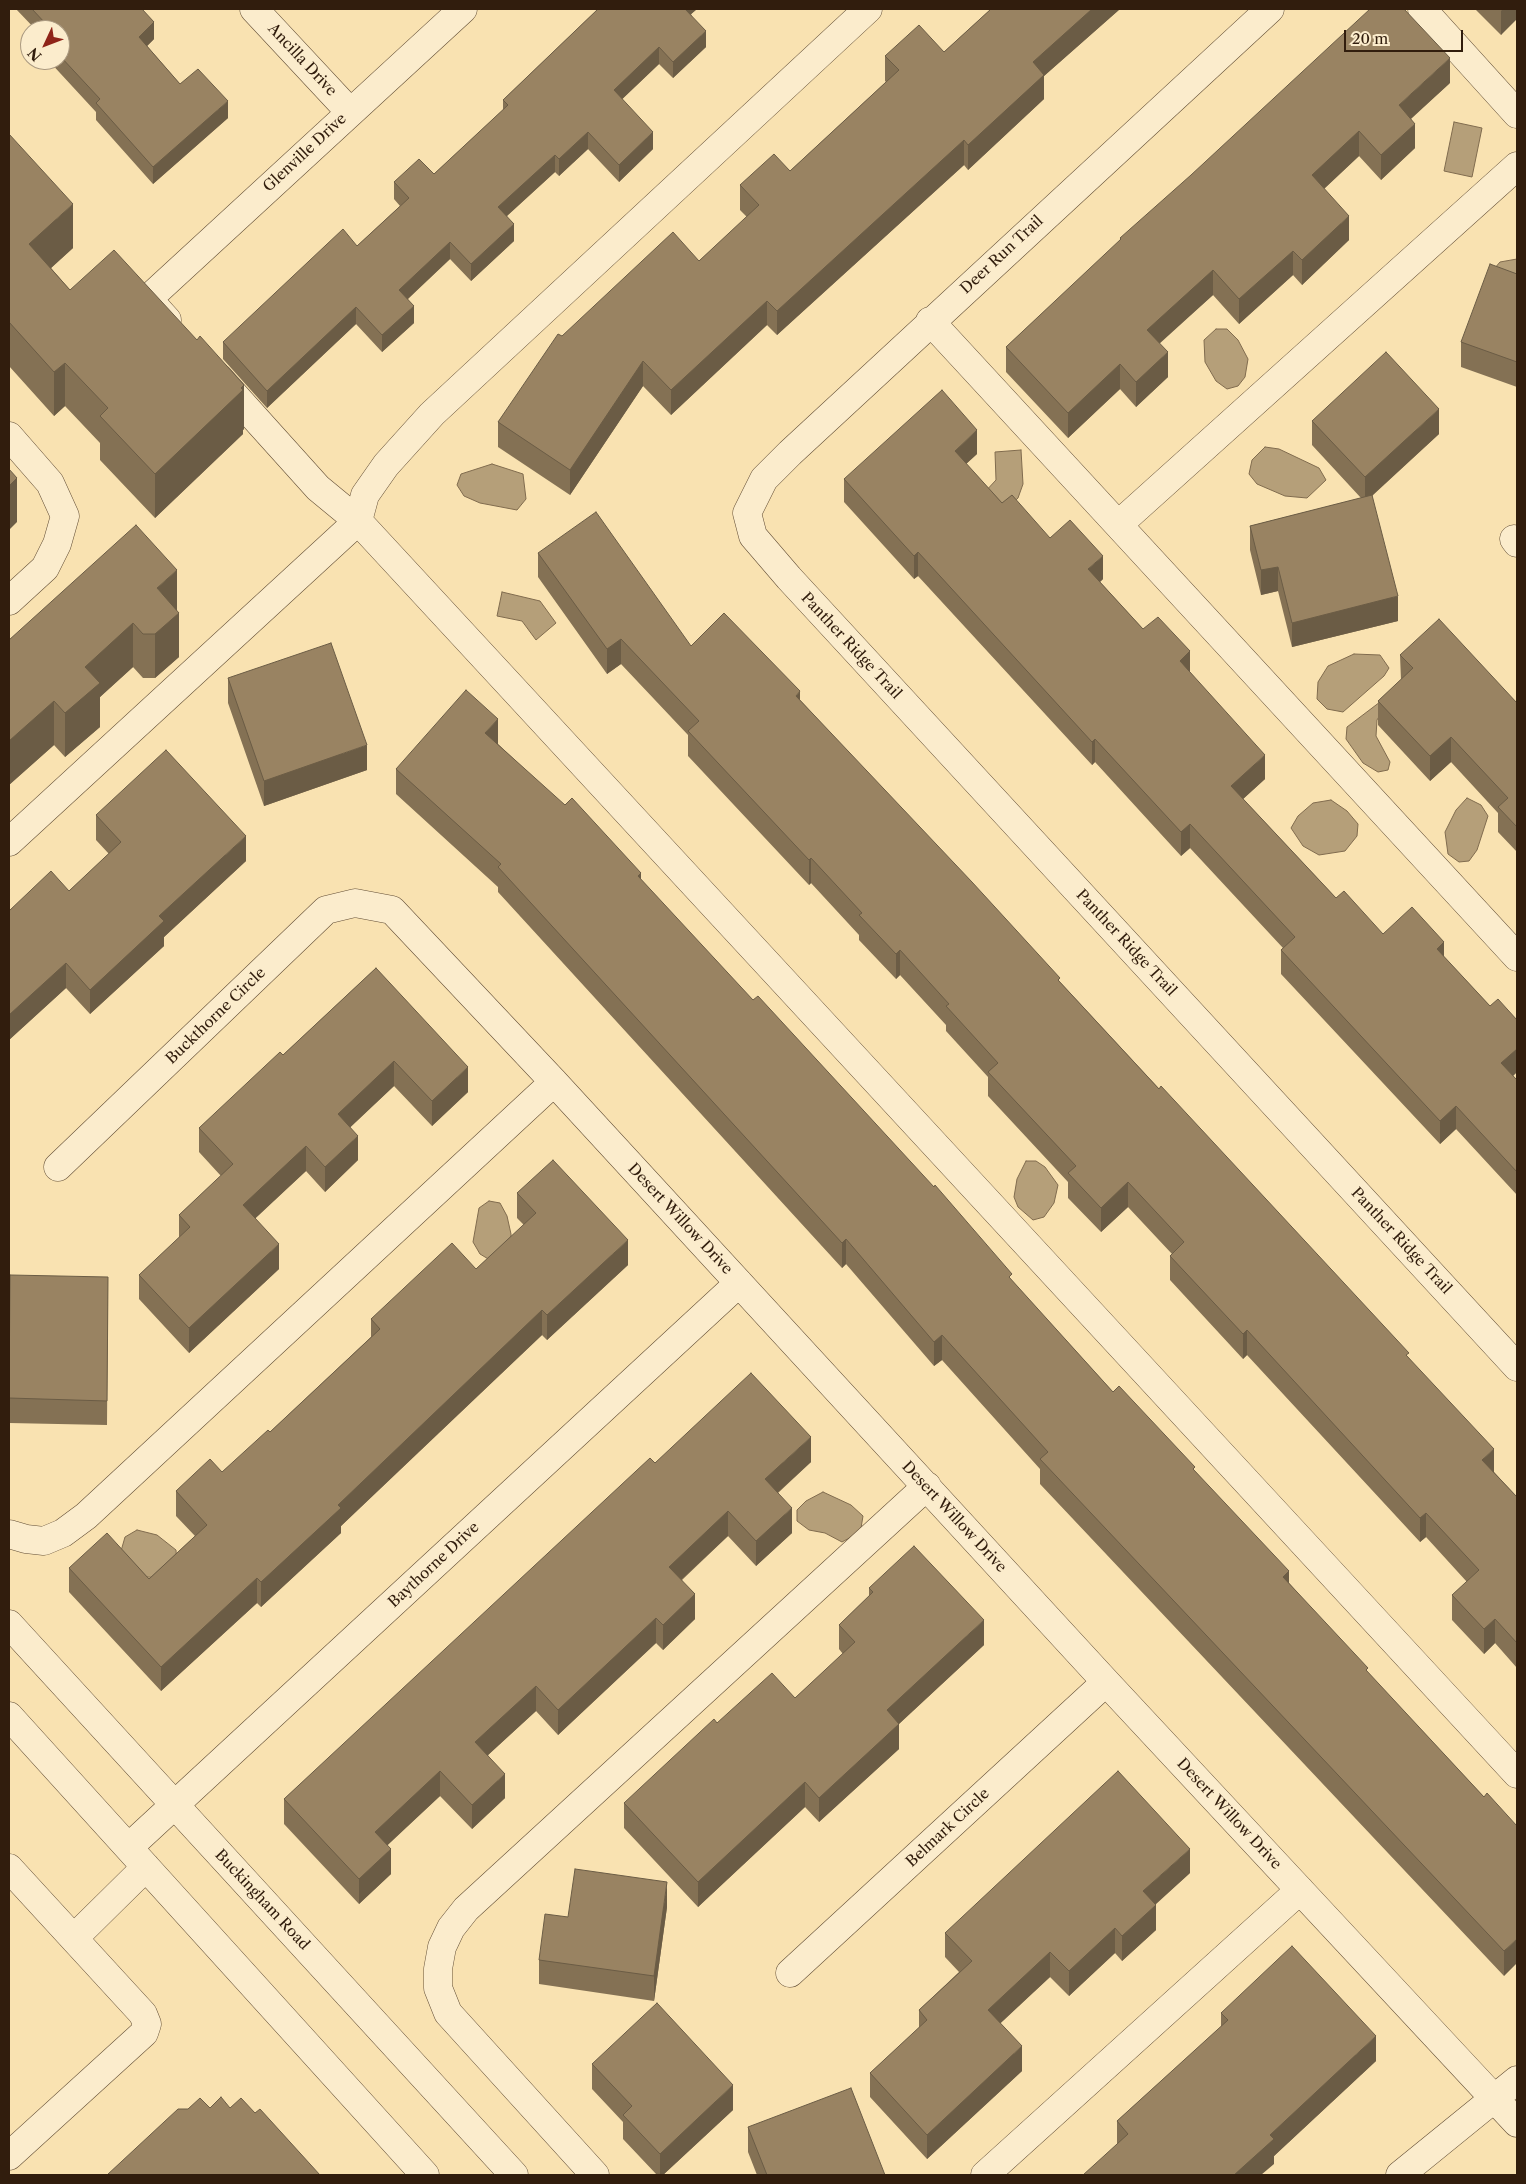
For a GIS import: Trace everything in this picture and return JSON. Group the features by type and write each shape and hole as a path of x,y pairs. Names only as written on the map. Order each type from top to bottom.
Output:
{"street":[{"name":"Ancilla Drive","path":"254,9 350,112"},
{"name":"Glenville Drive","path":"181,335 148,299 463,9"},
{"path":"9,842 358,521 365,495 386,465 432,414 868,9"},
{"name":"Deer Run Trail","path":"747,513 764,479 930,321 1270,9"},
{"path":"1422,9 1517,114"},
{"path":"1119,524 1517,166"},
{"path":"930,321 1517,957"},
{"path":"200,357 318,488 358,521 1517,1774"},
{"path":"9,436 50,483 65,516 58,544 45,568 9,601"},
{"name":"Panther Ridge Trail","path":"747,513 753,536 789,578 1517,1367"},
{"name":"Buckthorne Circle","path":"58,1167 326,910 355,903 392,910"},
{"name":"Desert Willow Drive","path":"392,910 554,1082 1106,1682 1517,2123"},
{"path":"9,1534 26,1539 44,1541 63,1533 86,1516 554,1082"},
{"name":"Baythorne Drive","path":"74,1938 137,1857 174,1804 739,1283"},
{"path":"595,2175 448,2014 438,1988 438,1969 442,1947 451,1928 466,1909 927,1486"},
{"name":"Buckingham Road","path":"9,1624 514,2175"},
{"name":"Belmark Circle","path":"790,1974 1106,1682"},
{"path":"9,1716 425,2175"},
{"path":"9,1868 143,2014 147,2024 144,2033 9,2156"},
{"path":"985,2175 1300,1890"},
{"path":"1400,2175 1517,2080"}],"shaded area":[{"path":"1454,122 1482,128 1472,177 1444,171"},
{"path":"1517,259 1517,288 1494,269 1500,262"},
{"path":"1216,329 1227,329 1238,340 1248,359 1245,377 1238,386 1227,389 1216,381 1205,362 1204,340"},
{"path":"1265,447 1279,449 1319,468 1326,480 1307,498 1285,496 1257,484 1249,474 1252,460"},
{"path":"1021,450 1023,484 1018,498 1001,514 983,494 996,480 995,452"},
{"path":"492,464 523,474 526,499 517,510 480,503 464,496 457,485 461,474"},
{"path":"502,592 540,601 556,623 536,640 522,621 497,616"},
{"path":"1354,654 1380,655 1389,668 1384,676 1343,712 1327,709 1317,699 1318,682 1328,666"},
{"path":"1380,702 1384,708 1377,720 1376,736 1390,762 1388,770 1378,772 1363,763 1346,739 1347,727"},
{"path":"1467,798 1481,805 1488,816 1477,850 1469,861 1459,862 1448,854 1445,832 1456,810"},
{"path":"1331,800 1347,811 1358,824 1357,836 1345,851 1319,855 1303,846 1291,828 1298,816 1313,803"},
{"path":"1026,1161 1036,1161 1045,1167 1058,1185 1054,1203 1044,1217 1033,1220 1018,1207 1014,1197 1017,1179"},
{"path":"489,1201 500,1203 507,1216 511,1234 511,1252 495,1263 480,1254 473,1242 479,1208"},
{"path":"823,1492 851,1505 863,1516 861,1528 853,1536 842,1542 825,1533 809,1530 797,1521 797,1510 806,1501"},
{"path":"137,1530 157,1535 176,1550 177,1567 166,1578 147,1577 121,1551 125,1537"}],"building":[{"path":"32,9 142,9 154,22 139,37 180,84 198,69 228,101 153,167 96,103 100,99 70,67 70,20 42,20"},
{"path":"598,9 685,9 706,31 673,62 659,47 614,90 653,132 619,165 588,132 559,159 555,155 498,207 514,224 471,264 450,242 399,290 414,306 382,335 356,307 267,391 223,342 343,229 357,246 409,198 394,182 419,159 434,174 508,105 503,100"},
{"path":"991,9 1092,9 1033,62 1044,75 968,145 964,140 777,311 767,301 671,390 643,361 570,470 498,422 558,334 562,336 673,232 699,261 759,205 740,185 774,154 790,171 899,70 885,56 919,25 944,52"},
{"path":"1370,9 1404,9 1450,58 1399,105 1415,124 1381,155 1359,131 1312,175 1349,216 1302,260 1293,251 1239,299 1213,270 1147,330 1168,352 1136,382 1120,364 1068,413 1006,347 1120,238 1191,175"},
{"path":"9,134 73,204 29,244 70,290 114,250 197,340 200,336 244,385 241,388 243,390 155,474 100,416 108,408 65,363 54,372 9,322"},
{"path":"1490,264 1517,274 1517,362 1461,342"},
{"path":"1386,352 1439,409 1365,477 1312,421"},
{"path":"942,390 977,430 955,451 1002,503 1012,495 1050,538 1070,520 1103,556 1088,569 1143,629 1158,617 1190,651 1180,661 1265,755 1231,786 1336,898 1344,891 1383,934 1412,907 1444,942 1437,949 1490,1006 1498,999 1517,1020 1517,1049 1501,1063 1517,1080 1517,1172 1456,1106 1440,1121 1281,950 1295,937 1190,824 1181,832 1095,739 1092,742 918,552 914,556 844,479"},
{"path":"9,469 17,478 9,486"},
{"path":"1372,495 1398,596 1292,623 1278,567 1261,570 1250,526"},
{"path":"596,512 691,646 724,613 800,691 796,696 972,882 1060,978 1058,980 1159,1089 1161,1086 1409,1353 1406,1355 1494,1449 1482,1460 1517,1497 1517,1643 1495,1619 1484,1629 1452,1595 1479,1570 1426,1513 1420,1518 1247,1330 1243,1334 1170,1256 1184,1242 1128,1182 1101,1208 1068,1173 1076,1166 988,1072 998,1063 946,1006 949,1004 900,950 896,954 859,915 862,913 811,858 809,860 688,731 699,721 621,639 607,649 538,553"},
{"path":"136,525 177,570 157,588 179,613 155,634 143,634 133,623 85,667 100,683 65,713 54,701 9,741 9,640"},
{"path":"1439,619 1517,703 1517,827 1498,807 1508,798 1451,737 1430,756 1378,701 1413,668 1400,655"},
{"path":"331,643 367,745 264,781 228,678"},
{"path":"466,690 498,719 485,733 565,805 572,798 641,873 638,876 753,1000 758,996 934,1187 935,1185 1012,1274 1009,1277 1113,1392 1119,1386 1195,1467 1193,1469 1289,1571 1283,1577 1368,1668 1366,1670 1484,1797 1487,1793 1517,1826 1517,1939 1504,1951 1040,1459 1048,1452 942,1335 934,1342 846,1239 842,1243 498,867 501,864 396,769"},
{"path":"166,750 246,836 159,916 164,921 90,990 66,963 9,1015 9,911 51,871 69,891 121,842 96,815"},
{"path":"376,968 468,1067 432,1101 394,1061 338,1114 358,1136 325,1167 306,1146 243,1205 279,1244 189,1328 139,1275 190,1227 179,1215 233,1164 199,1128 280,1052 283,1055"},
{"path":"553,1160 628,1240 547,1315 542,1310 338,1505 341,1508 261,1582 257,1578 161,1667 69,1568 107,1533 149,1579 207,1525 176,1491 210,1459 222,1472 268,1430 270,1432 380,1329 371,1319 452,1243 476,1269 536,1213 517,1193"},
{"path":"10,1275 108,1277 107,1401 9,1398"},
{"path":"751,1373 811,1437 765,1479 792,1508 756,1541 728,1511 669,1567 695,1594 663,1625 656,1618 558,1710 536,1686 475,1742 505,1774 472,1805 440,1771 375,1832 391,1849 359,1879 284,1799 650,1458 655,1463"},
{"path":"914,1546 984,1620 887,1710 899,1724 819,1798 805,1782 698,1882 624,1803 714,1719 717,1723 772,1673 795,1698 855,1642 839,1625 873,1592 869,1588"},
{"path":"1118,1771 1190,1849 1143,1891 1156,1905 1122,1936 1115,1928 1069,1971 1050,1952 988,2010 1022,2046 927,2135 870,2073 927,2020 919,2010 972,1961 945,1933"},
{"path":"575,1869 667,1882 654,1976 539,1960 545,1914 568,1917"},
{"path":"1292,1946 1376,2036 1270,2135 1274,2139 1234,2175 1083,2175 1128,2134 1117,2121 1228,2020 1221,2013"},
{"path":"657,2003 733,2085 660,2154 623,2115 632,2106 592,2064"},
{"path":"851,2088 885,2175 767,2175 748,2127"},
{"path":"221,2097 230,2108 241,2098 255,2113 260,2109 320,2175 107,2175 178,2109 188,2109 200,2098 210,2108"}]}
